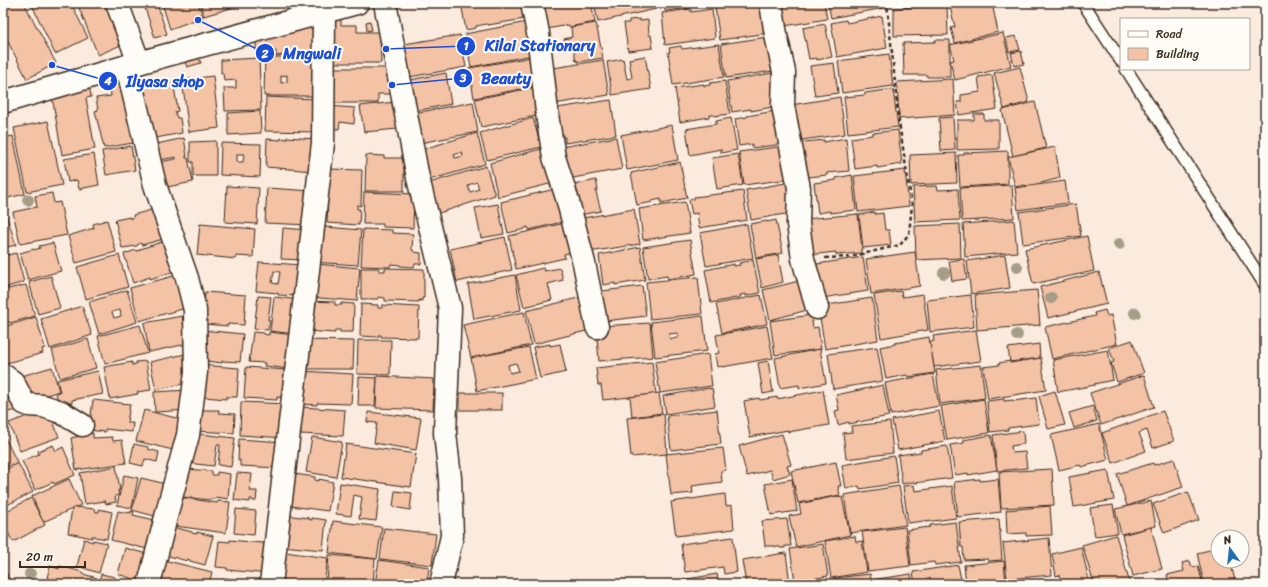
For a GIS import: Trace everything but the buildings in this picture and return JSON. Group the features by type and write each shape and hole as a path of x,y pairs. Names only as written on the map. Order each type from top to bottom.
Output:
{"street":[{"path":"117,3 133,64 155,185 188,278 195,310 196,372 188,435 149,584"},
{"path":"3,102 133,64 357,3"},
{"path":"385,3 418,178 450,308 445,432 450,478 452,536 441,584"},
{"path":"532,3 538,33 548,121 554,158 567,198 584,263 597,327"},
{"path":"771,3 784,72 783,106 799,188 798,224 803,259 817,308"},
{"path":"271,584 323,143 324,12"},
{"path":"3,375 13,382 24,402 29,405 43,406 61,412 82,425"}],"lane":[{"path":"1083,3 1120,60"},
{"path":"1127,70 1265,285"}],"path":[{"path":"803,259 850,257 900,245 909,234 912,205 899,123 887,3"}],"place":[{"name":"Mngwali","path":"198,20"},
{"name":"Kilai Stationary","path":"386,49"},
{"name":"Ilyasa shop","path":"52,65"},
{"name":"Beauty","path":"392,85"}]}
